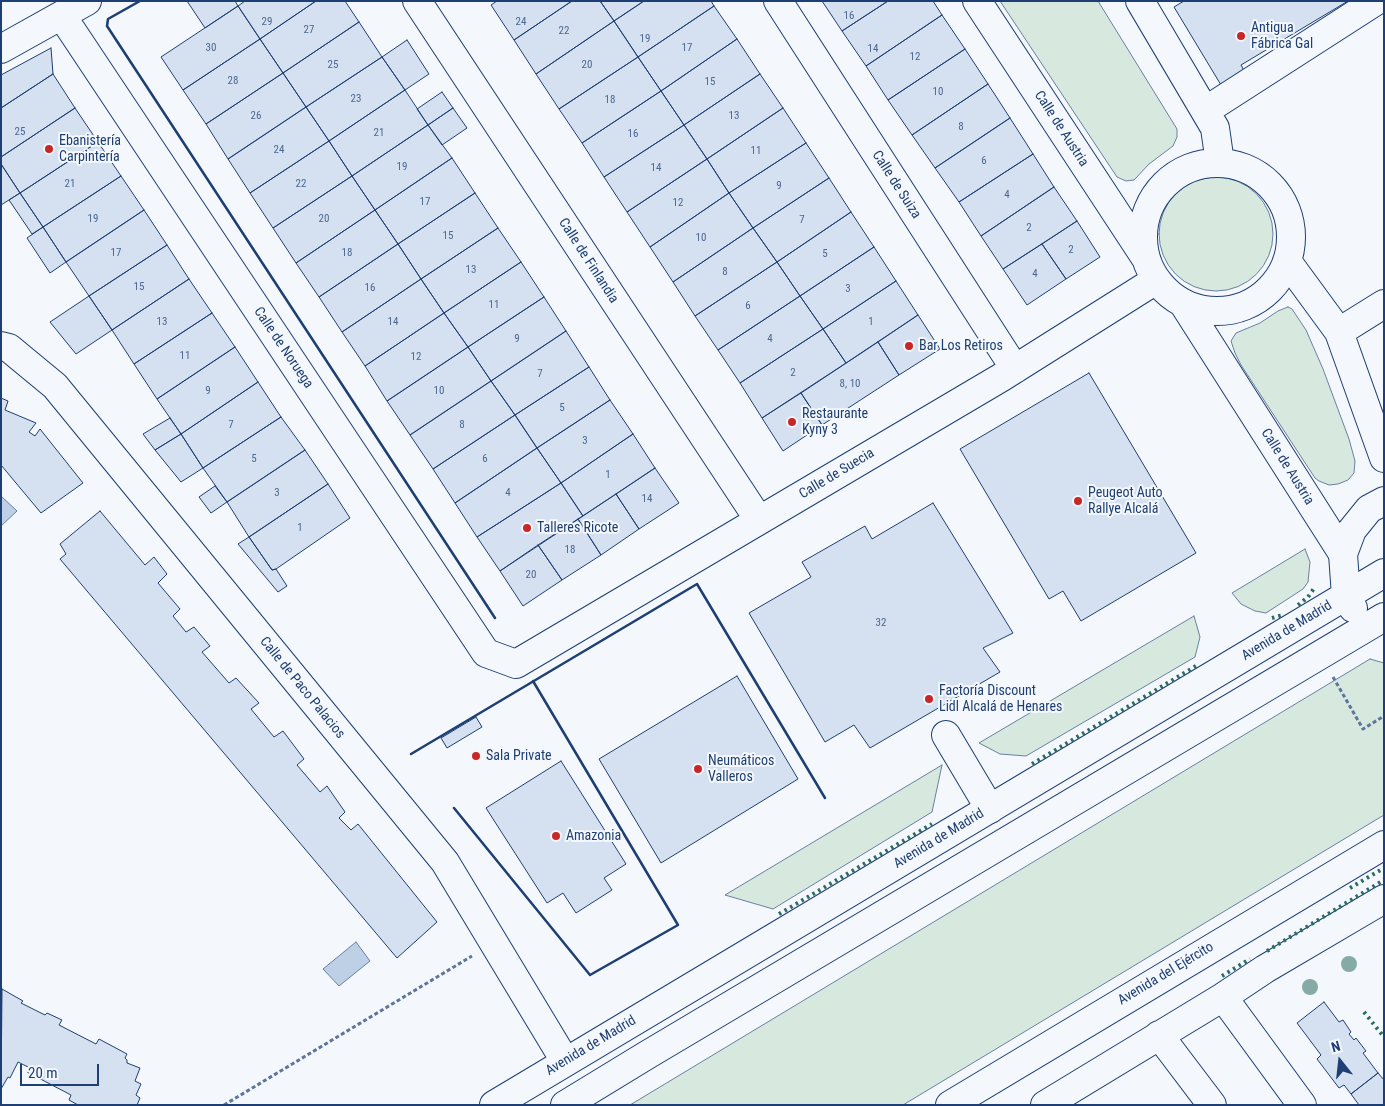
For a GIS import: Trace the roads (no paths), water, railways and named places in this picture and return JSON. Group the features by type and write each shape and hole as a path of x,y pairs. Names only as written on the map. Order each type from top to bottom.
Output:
{"street":[{"path":"1,49 87,1"},
{"name":"Calle de Finlandia","path":"417,1 758,520"},
{"name":"Calle de Suiza","path":"778,1 1015,369"},
{"name":"Calle de Austria","path":"977,1 1150,268"},
{"path":"1140,1 1215,128 1220,163"},
{"path":"1205,111 1376,1"},
{"name":"Calle de Noruega","path":"62,16 486,653 516,664"},
{"path":"1220,163 1242,167 1263,178 1278,195 1288,215 1291,238 1287,261 1275,283 1256,300 1233,310 1208,311 1183,303 1168,293 1150,268 1143,234 1147,211 1159,191 1176,175 1197,166 1220,163"},
{"path":"1287,261 1339,332 1384,458"},
{"name":"Calle de Suecia","path":"516,664 1015,369 1150,268"},
{"name":"Calle de Austria","path":"1183,303 1343,554"},
{"path":"1339,332 1384,304"},
{"name":"Calle de Paco Palacios","path":"1,346 9,348 55,386 445,862 565,1061"},
{"path":"565,1105 664,1044 1378,628 1346,596 1343,554 1352,530 1369,510 1384,501"},
{"name":"Avenida de Madrid","path":"494,1105 1384,574"},
{"path":"946,735 990,809"},
{"name":"Avenida del Ejército","path":"950,1105 1384,845"},
{"path":"1045,1105 1384,899"},
{"path":"1223,997 1302,1105"},
{"path":"1159,1035 1207,1103"}],"water":[{"path":"1,496 17,511 1,526"},
{"path":"356,942 370,961 339,986 323,969"}],"place":[{"name":"Antigua Fábrica Gal","path":"1241,36"},
{"name":"Ebanistería Carpintería","path":"49,149"},
{"name":"Bar Los Retiros","path":"909,346"},
{"name":"Restaurante Kyny 3","path":"792,422"},
{"name":"Peugeot Auto Rallye Alcalá","path":"1078,501"},
{"name":"Talleres Ricote","path":"527,528"},
{"name":"Factoría Discount Lidl Alcalá de Henares","path":"929,699"},
{"name":"Sala Private","path":"476,756"},
{"name":"Neumáticos Valleros","path":"698,769"},
{"name":"Amazonia","path":"556,836"}]}
